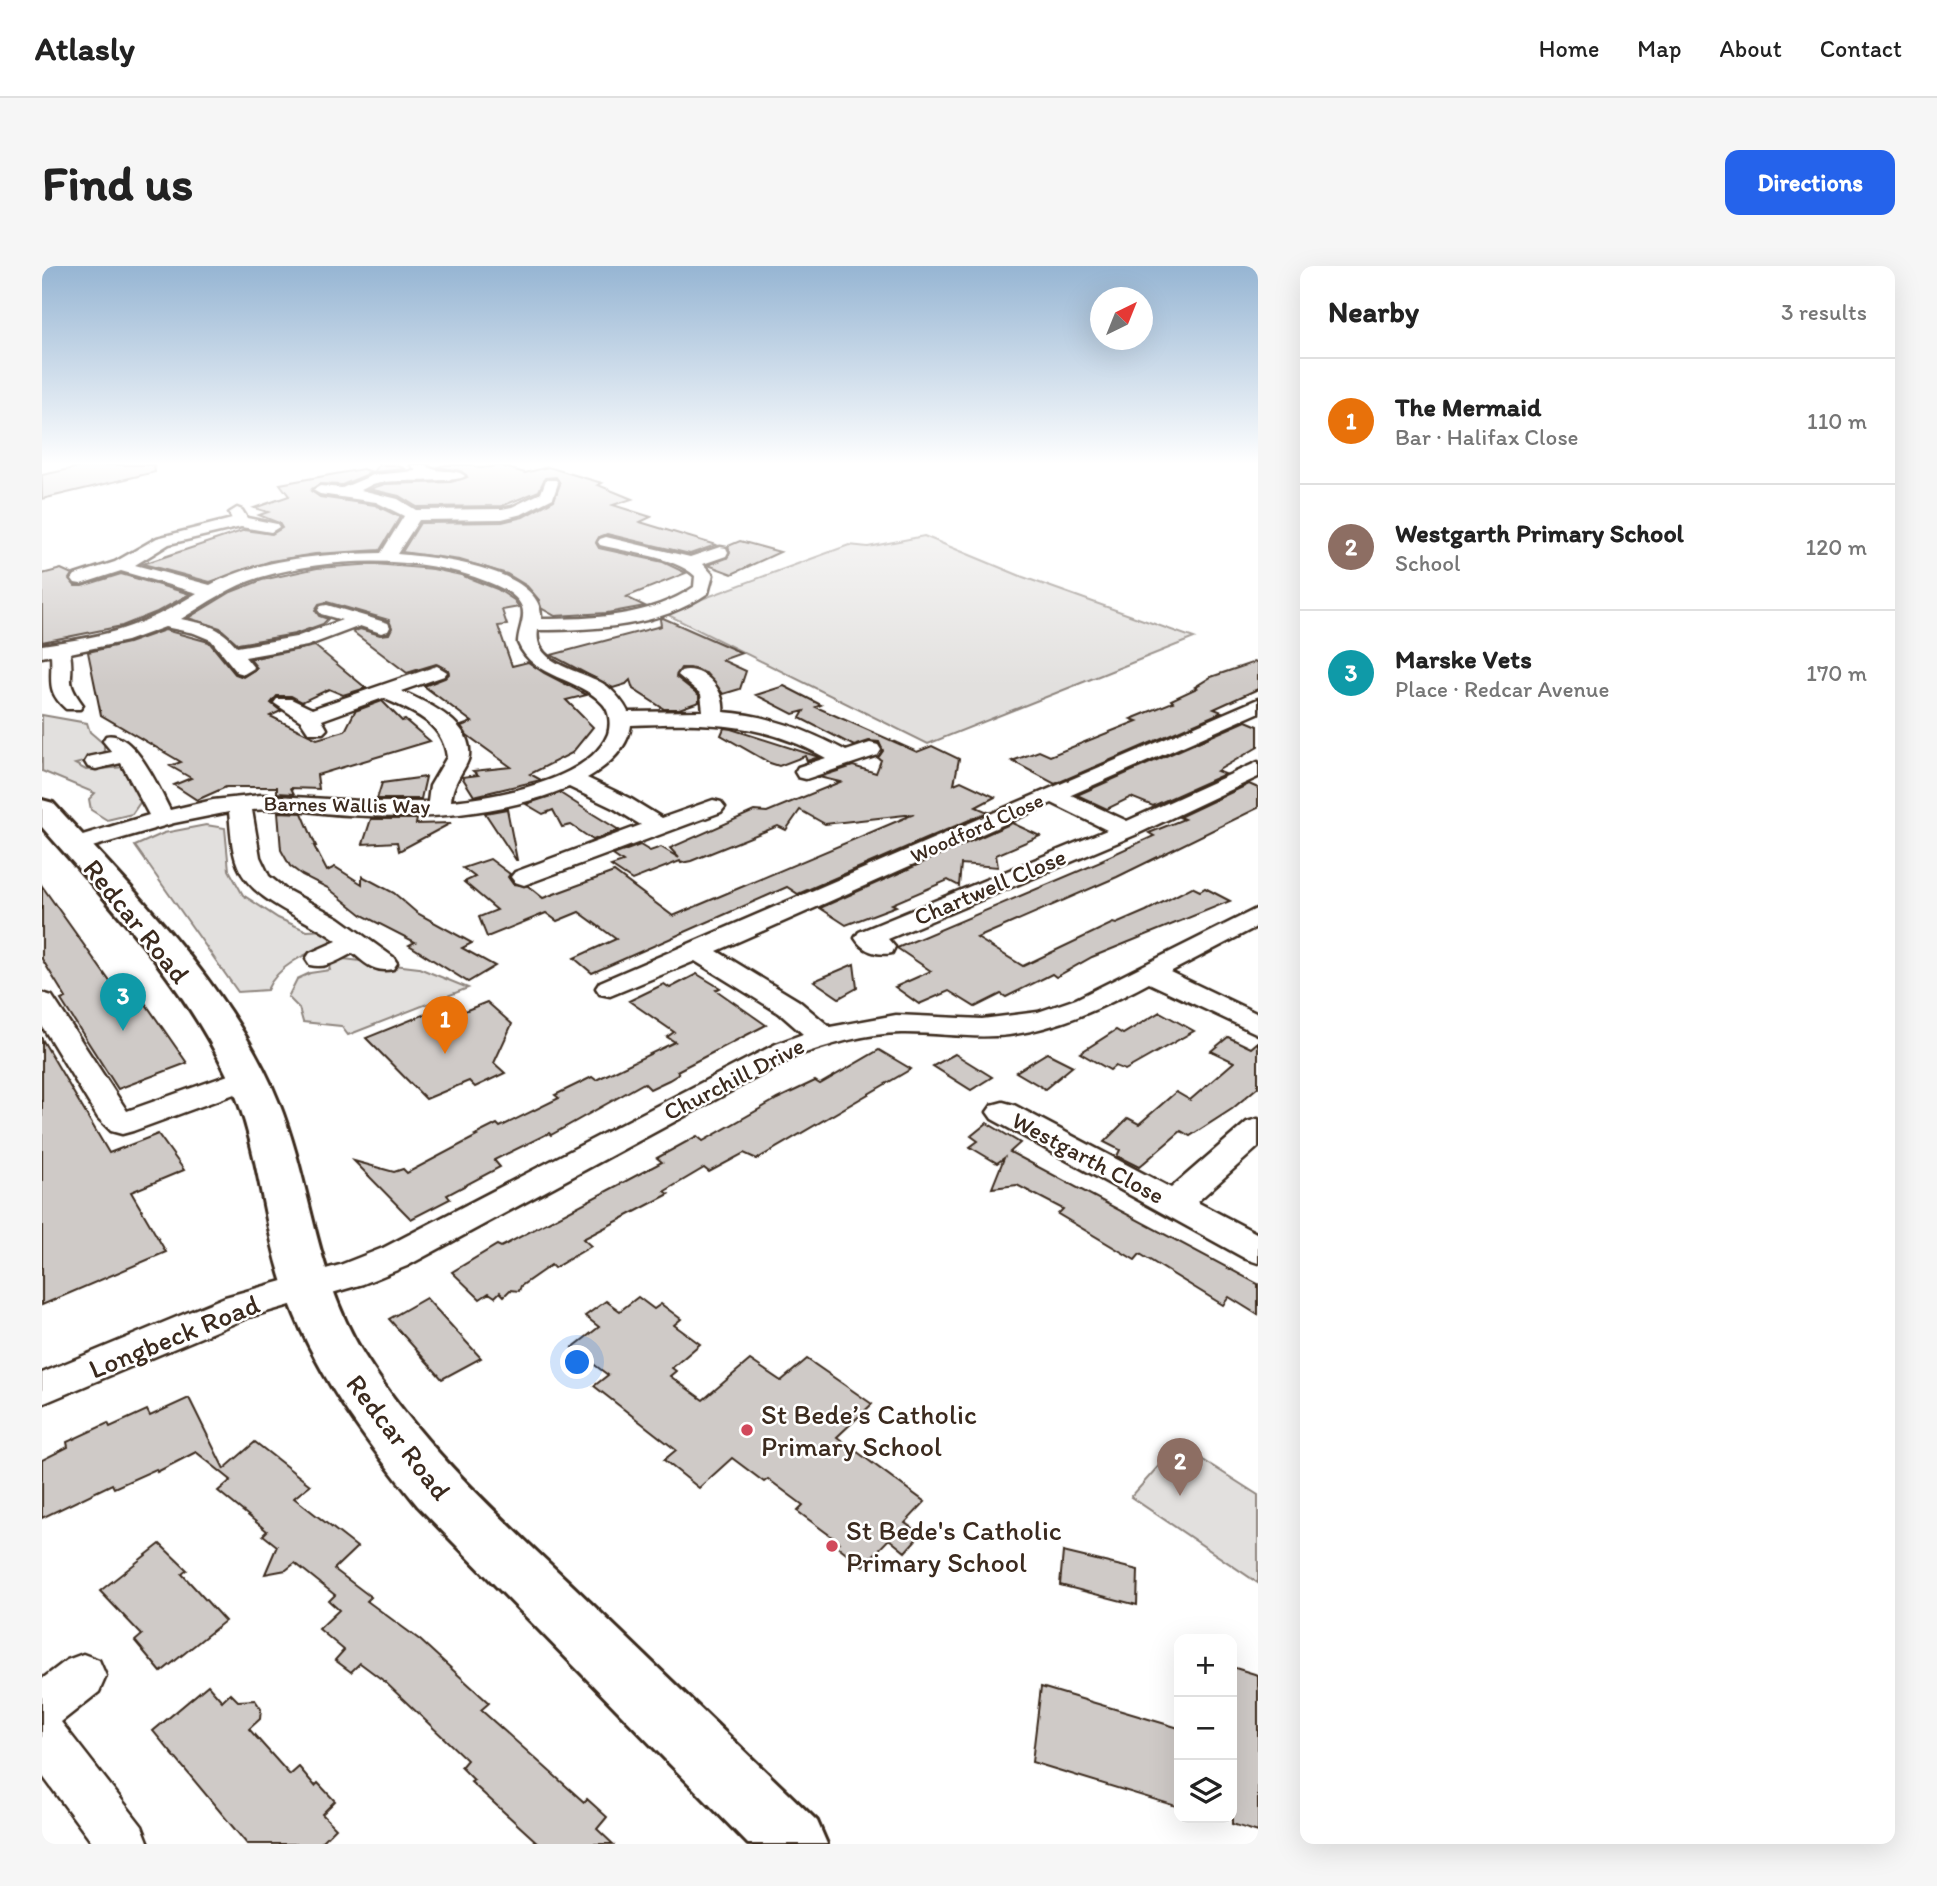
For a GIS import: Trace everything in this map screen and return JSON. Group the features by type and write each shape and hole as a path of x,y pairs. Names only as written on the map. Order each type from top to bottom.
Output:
{"street":[{"path":"81,579 121,566 170,539"},
{"path":"386,558 399,539"},
{"path":"588,548 615,539"},
{"path":"529,624 604,622 674,604 696,594 704,582 704,575 690,563 606,542"},
{"path":"690,563 720,552"},
{"path":"50,650 122,636 164,621 211,591 257,573 295,564 386,558 438,564 507,584 518,590 530,604 532,612 528,643 533,652 551,667 584,682 611,700 619,719 712,716 783,729 844,759"},
{"path":"121,566 211,591"},
{"path":"327,610 381,626"},
{"path":"164,621 199,628 218,636 238,660 300,642 360,620"},
{"path":"50,650 62,658 58,678 59,699"},
{"path":"285,703 313,723 437,672"},
{"path":"704,681 715,702 712,716"},
{"path":"386,692 434,717 454,737 458,757 442,786 439,807"},
{"name":"Woodford Close","path":"610,988 1258,706"},
{"name":"Barnes Wallis Way","path":"75,845 201,808 296,802 381,809 439,807 517,796 570,779 611,751 618,739 619,719"},
{"path":"96,762 120,748 137,768 162,818"},
{"path":"806,772 870,750"},
{"name":"Chartwell Close","path":"882,947 868,938 1127,830 1258,769"},
{"path":"570,779 623,804 660,827"},
{"path":"1053,795 1127,830"},
{"path":"240,804 249,859 261,882 289,902 326,921 383,963"},
{"path":"524,877 713,807"},
{"name":"Redcar Road","path":"42,808 182,975 217,1022 248,1078 270,1136 307,1285 343,1366 387,1430 437,1490 794,1844"},
{"name":"Churchill Drive","path":"307,1285 350,1275 396,1257 762,1061 823,1036 893,1024 983,1028 1037,1021 1086,1005 1258,916"},
{"path":"320,959 353,943"},
{"path":"698,951 789,1007 823,1036"},
{"path":"1148,972 1258,1026"},
{"path":"42,1002 109,1111 122,1124 248,1078"},
{"name":"Westgarth Close","path":"1003,1112 1258,1250"},
{"name":"Westgarth Close","path":"1174,1204 1258,1129"},
{"name":"Longbeck Road","path":"42,1389 238,1307 307,1285"},
{"path":"42,1708 83,1676"},
{"path":"42,1736 124,1844"}],"shaded area":[{"path":"911,539 930,539 1023,577 1194,638 928,744 664,613 849,545 868,547"},
{"path":"42,715 87,723 90,732 104,744 104,751 95,759 75,764 86,770 126,767 140,788 141,801 132,814 107,820 91,810 89,799 95,793 42,771"},
{"path":"206,825 225,828 229,870 243,895 278,918 307,931 329,930 334,942 287,966 267,990 238,992 135,846 164,833"},
{"path":"344,959 419,968 468,988 348,1035 341,1026 303,1022 299,1008 288,997 297,979 310,973 330,970 328,963"},
{"path":"1178,1444 1258,1495 1258,1583 1131,1497"}],"building":[{"path":"219,539 387,539 380,550 315,554 271,561 210,582 143,564"},
{"path":"410,539 598,539 596,543 599,548 663,562 686,573 626,597 645,606 607,613 555,616 541,608 539,600 527,586 507,574 460,560 402,552"},
{"path":"626,539 695,539 716,545 690,554"},
{"path":"740,541 780,552 732,574 708,565 727,558 730,553 728,546"},
{"path":"375,564 433,569 461,575 497,589 514,600 519,607 502,610 507,625 498,626 512,666 528,662 587,695 566,700 593,727 572,753 530,774 541,780 474,796 462,777 478,775 473,771 511,767 467,735 461,726 472,722 424,686 445,678 449,674 448,670 436,664 407,673 353,632 360,629 380,635 389,634 392,628 389,620 327,602 319,604 315,610 319,616 328,619 323,624 295,634 238,644 220,628 188,618 231,592 262,580 317,568"},
{"path":"61,569 72,574 69,579 75,586 121,574 190,594 157,612 122,626 42,642 42,574"},
{"path":"660,619 742,653 722,660 746,671 740,689 723,694 706,673 681,668 676,677 699,695 699,702 679,709 664,709 633,689 630,680 613,688 551,655 661,626"},
{"path":"165,630 209,642 235,674 243,677 257,668 250,659 315,646 366,688 343,695 329,689 302,702 291,696 277,696 271,703 281,711 270,716 317,739 345,731 355,711 382,701 402,721 405,720 430,741 317,775 319,789 291,788 294,794 277,793 277,787 226,787 197,800 174,785 191,778 170,766 181,762 101,715 88,652 128,643"},
{"path":"1258,661 1258,689 1214,709 1222,712 1055,784 1012,761 1039,751 1050,756 1137,721 1131,719 1173,702 1171,700 1197,688 1195,687 1211,677"},
{"path":"784,686 821,705 816,707 917,752 932,746 959,759 954,784 961,781 995,797 976,807 988,812 798,894 787,887 592,973 574,958 616,939 579,912 557,921 546,913 487,937 479,917 497,910 464,882 475,877 463,868 490,859 510,874 508,877 513,884 528,886 543,898 614,872 673,916 914,814 825,824 800,810 786,830 778,826 691,861 680,861 632,880 611,866 623,862 613,855 640,845 650,851 661,847 679,858 670,848 754,811 767,812 840,782 819,777 853,766 876,773 881,760 878,758 883,751 879,742 869,741 854,746 800,718 804,711 793,714 756,695"},
{"path":"1246,721 1258,726 1258,747 1217,771 1225,774 1153,806 1131,797 1107,809 1077,795"},
{"path":"724,728 819,757 807,761 805,756 779,766 721,735"},
{"path":"426,777 421,799 377,799 382,783"},
{"path":"1249,784 1258,788 1258,808 1117,877 977,938 1023,966 1113,923 1146,911 1192,887 1200,891 1205,888 1230,901 1092,957 1056,977 1052,974 1006,997 1001,994 975,1007 949,991 919,1004 895,987 931,971 897,948 1103,861 1101,860 1154,836 1149,833 1184,819 1179,817"},
{"path":"560,793 619,830 593,840 571,825 562,827 553,810 543,814 526,804"},
{"path":"507,809 517,860 485,813"},
{"path":"278,812 302,813 327,871 335,867 362,884 362,876 394,893 417,913 472,943 462,948 495,966 468,982 409,945 415,942 362,915 328,888 302,875 290,866 281,850"},
{"path":"371,819 417,819 416,824 451,823 399,851 397,842 363,844"},
{"path":"1012,823 1040,836 996,855 998,867 961,864 959,886 948,880 892,904 896,906 846,925 820,908"},
{"path":"42,886 111,983 127,977 187,1063 118,1089 61,1000 66,998 42,959"},
{"path":"854,964 857,988 839,998 814,981"},
{"path":"697,974 720,988 716,990 766,1025 677,1071 679,1074 669,1080 650,1089 644,1083 551,1135 549,1133 494,1160 500,1167 447,1195 450,1199 411,1219 354,1161 394,1172 403,1169 407,1173 497,1124 500,1127 559,1098 555,1095 592,1077 596,1080 675,1042 667,1037 674,1032 629,1001 664,984 670,988"},
{"path":"487,1002 512,1024 494,1063 505,1073 475,1087 469,1081 426,1099 366,1038 428,1013 437,1022"},
{"path":"1160,1012 1194,1031 1125,1070 1115,1066 1110,1070 1080,1053 1116,1030 1123,1034"},
{"path":"1228,1037 1251,1048 1258,1042 1258,1087 1232,1109 1190,1136 1181,1131 1139,1167 1117,1156 1120,1150 1104,1142 1128,1118 1139,1124 1176,1092 1190,1100 1234,1062 1211,1051"},
{"path":"42,1039 109,1153 158,1134 184,1170 131,1192 166,1252 42,1305"},
{"path":"879,1050 911,1069 757,1159 744,1153 709,1172 704,1168 665,1191 669,1194 583,1239 591,1246 554,1268 551,1265 521,1286 519,1291 510,1290 504,1296 500,1292 495,1297 489,1293 480,1299 452,1272 497,1245 501,1247 662,1162 657,1158 697,1136 703,1141 777,1099 815,1081 820,1084"},
{"path":"1047,1053 1073,1066 1045,1089 1016,1072"},
{"path":"955,1054 992,1077 971,1090 933,1066"},
{"path":"987,1123 1020,1143 1010,1152 1258,1284 1258,1315 1229,1297 1223,1305 1140,1254 1135,1260 1058,1214 1063,1209 1017,1185 992,1188 1004,1158 997,1163 970,1147 978,1141 971,1136"},
{"name":"St Bede’s Catholic Primary School","path":"638,1297 654,1309 661,1304 681,1319 674,1325 700,1344 672,1368 676,1371 670,1376 703,1400 750,1360 781,1381 807,1359 872,1404 837,1437 925,1502 905,1523 921,1534 905,1552 889,1539 863,1566 836,1545 839,1542 797,1511 803,1505 768,1479 764,1482 732,1458 699,1488 664,1460 676,1450 594,1386 608,1375 572,1348 599,1327 585,1316 606,1301 620,1311"},
{"path":"426,1298 481,1358 442,1379 389,1319"},
{"path":"189,1398 224,1469 255,1442 310,1485 294,1498 357,1547 334,1569 371,1597 367,1601 420,1640 489,1703 481,1710 584,1802 587,1799 607,1817 597,1829 613,1844 539,1844 471,1782 474,1780 461,1767 467,1760 384,1681 360,1663 351,1672 335,1660 344,1650 319,1629 339,1610 329,1601 335,1595 295,1563 286,1570 265,1574 277,1546 263,1535 267,1531 218,1491 231,1480 196,1452 157,1472 156,1469 114,1488 112,1484 42,1518 42,1460 68,1447 67,1442 108,1423 110,1427 147,1410 150,1416"},
{"path":"160,1544 187,1570 182,1574 225,1621 161,1672 135,1641 142,1635 100,1591"},
{"path":"1063,1552 1138,1570 1137,1605 1060,1585"},
{"path":"1237,1669 1258,1675 1258,1832 1232,1824 1237,1823"},
{"path":"208,1685 222,1701 230,1693 238,1701 255,1700 261,1709 260,1719 249,1729 290,1775 299,1767 315,1786 318,1783 335,1801 322,1814 336,1828 320,1844 247,1844 153,1731"},
{"path":"1041,1687 1174,1727 1174,1805 1032,1762"}],"place":[{"name":"Marske Vets","path":"123,1031"},
{"name":"The Mermaid","path":"445,1054"},
{"name":"St Bede’s Catholic Primary School","path":"747,1430"},
{"name":"Westgarth Primary School","path":"1180,1496"},
{"name":"St Bede's Catholic Primary School","path":"832,1546"}]}
